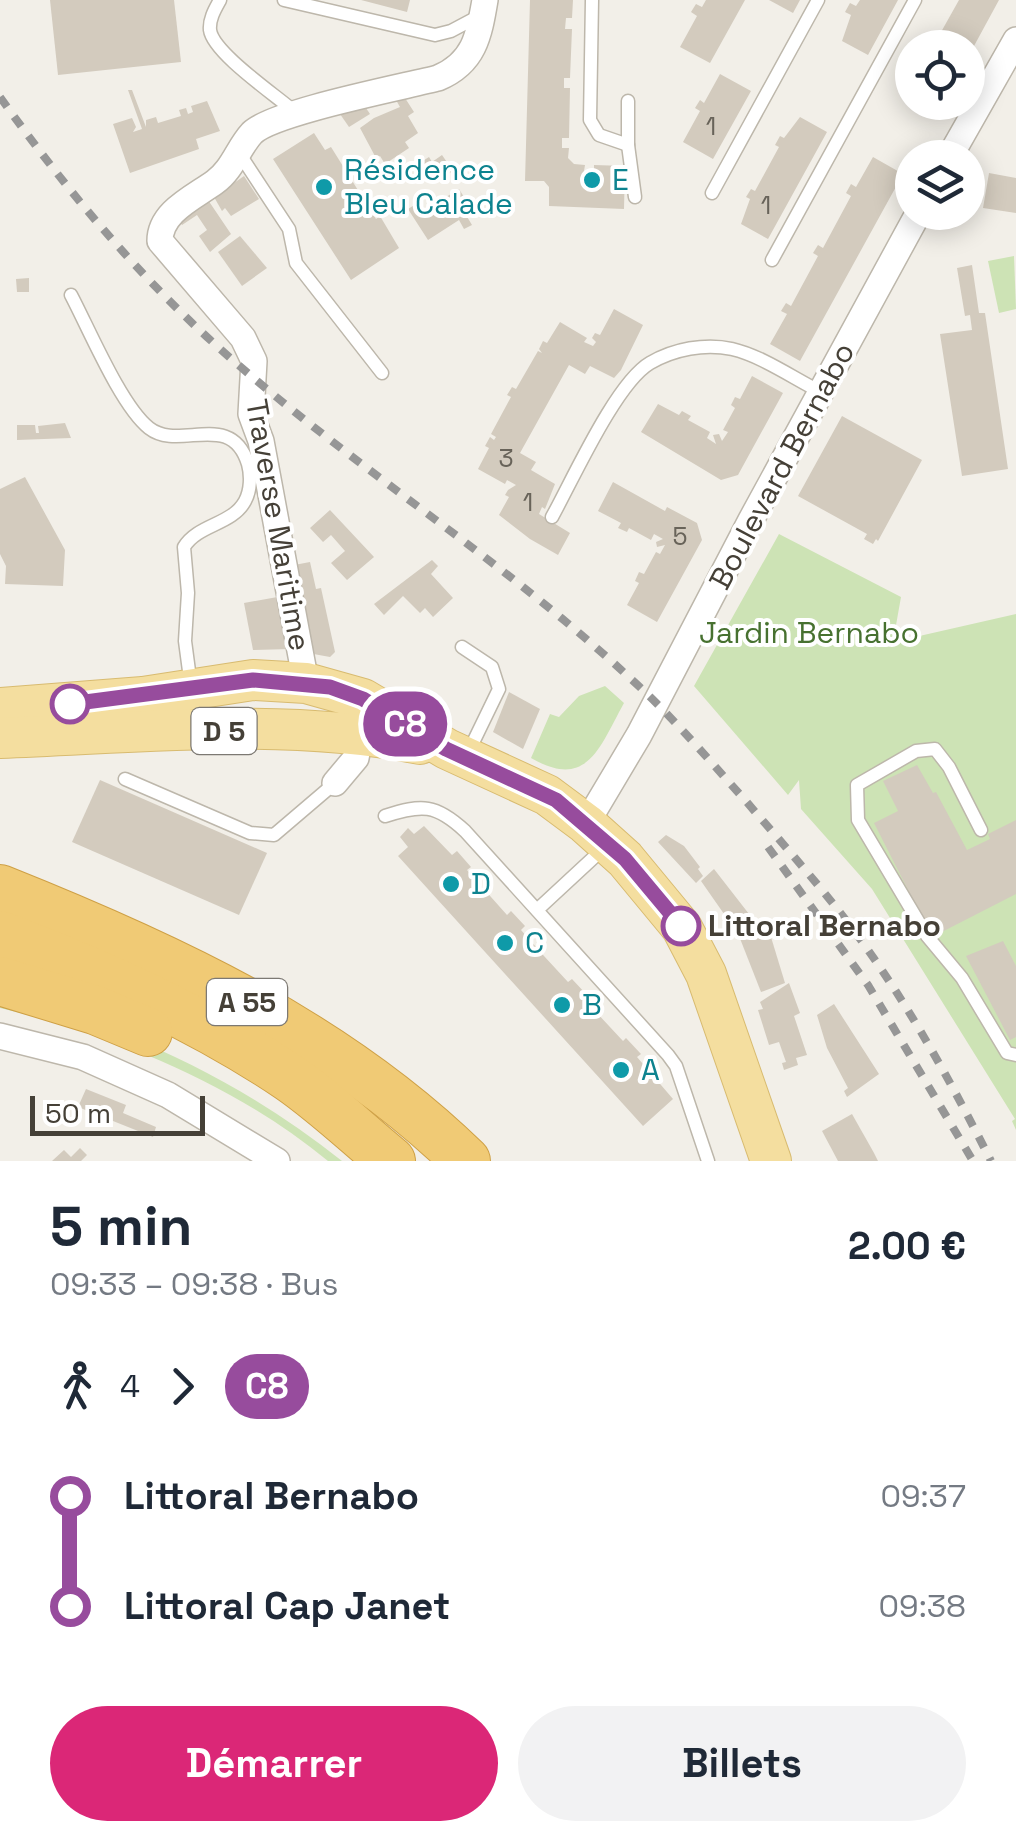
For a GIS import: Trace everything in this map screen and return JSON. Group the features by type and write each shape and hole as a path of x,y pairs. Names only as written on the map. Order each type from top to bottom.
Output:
{"highway":[{"name":"A 55","path":"0,889 103,930 274,1016 375,1084 466,1161"},
{"name":"A 55","path":"0,935 183,1015 289,1077 391,1161"},
{"path":"0,981 95,1010 228,1070 308,1118 363,1161"}],"main road":[{"name":"D 5","path":"0,708 127,699 253,680 306,683 363,699 456,753 547,795 598,834 651,887 690,943 706,974 771,1161"},
{"name":"D 5","path":"0,738 302,728 360,732 456,753"}],"street":[{"name":"Traverse Maritime","path":"306,683 261,441 252,414 254,360 243,338 160,241 160,227 167,216 224,176 254,130 296,113 456,71 469,59 484,7"},
{"path":"959,140 1016,40"},
{"name":"Boulevard Bernabo","path":"598,834 639,735 909,230"},
{"path":"335,783 356,758 360,732"},
{"path":"0,1036 84,1057 168,1095 277,1161"}],"lane":[{"path":"220,0 212,13 210,30 217,47 296,113"},
{"path":"284,0 435,35 451,32 484,7"},
{"path":"592,0 590,120 599,135 628,145"},
{"path":"712,192 818,0"},
{"path":"772,260 915,0"},
{"path":"628,101 628,145 635,197"},
{"path":"239,154 289,229 296,264 382,373"},
{"path":"71,295 131,408 147,427 160,435 204,432 224,436 241,448 247,461 250,474 244,503 184,547 188,594 185,641 192,688"},
{"path":"552,517 619,399 648,364 678,351 706,346 734,350 822,392"},
{"path":"456,753 500,689 492,667 462,646"},
{"path":"981,830 949,767 935,749 916,751 857,784 858,820 926,936 962,978 1007,1053 1016,1055"},
{"path":"125,779 250,833 274,835 335,783"},
{"path":"385,816 412,808 430,808 450,817 668,1055 676,1066 708,1161"},
{"path":"536,910 598,834"}],"green space":[{"path":"1014,256 1016,309 999,313 988,261"},
{"name":"Jardin Bernabo","path":"779,534 901,597 893,642 1016,614 1016,1130 1012,1121 1015,1119 872,889 801,809 799,780 788,795 694,686"},
{"path":"605,686 624,703 590,759 566,769 531,758 550,714 559,717 579,696"},
{"path":"0,995 109,1029 182,1060 291,1123 342,1161 328,1161 254,1109 173,1066 87,1033 0,1008"}],"building":[{"path":"50,0 174,0 181,62 58,75"},
{"path":"361,0 410,0 407,12"},
{"path":"530,0 573,0 572,18 566,18 565,29 572,29 570,78 564,78 564,88 570,88 569,138 562,138 562,148 569,148 568,158 574,164 585,165 584,171 594,172 594,165 625,166 624,209 549,206 549,187 544,181 525,181"},
{"path":"706,0 745,0 710,63 680,47 697,16 691,12 696,4 702,7"},
{"path":"769,0 800,0 793,13"},
{"path":"860,0 898,0 868,55 842,41 851,15 845,12 850,3 856,6"},
{"path":"959,0 999,0 983,30 942,30"},
{"path":"720,74 751,91 713,159 683,142 700,111 695,108 700,100 704,103"},
{"path":"128,90 132,90 146,127 146,120 156,117 158,123 181,116 179,110 186,108 188,114 193,112 191,106 207,101 220,131 196,139 199,149 130,173 113,124 132,118 136,127 133,132 142,129"},
{"path":"405,98 414,112 408,116 418,133 405,142 409,148 385,164 380,156 376,158 360,128 400,107 396,100"},
{"path":"366,108 370,114 349,127 340,114"},
{"path":"800,117 827,132 768,239 741,224 750,199 746,197 751,189 755,191 779,147 775,145 780,136 784,138"},
{"name":"Résidence Bleu Calade","path":"314,133 325,150 331,147 399,248 351,280 273,159"},
{"path":"442,155 453,171 447,175 441,166 426,176 418,164 429,157 432,162"},
{"path":"873,157 895,169 895,189 800,361 770,344 787,314 781,311 786,303 791,306 818,256 813,253 818,245 823,248 851,196 846,193 851,184 856,187"},
{"path":"989,173 1016,178 1016,213 985,208"},
{"path":"244,176 259,199 231,216 225,208 222,211 214,197"},
{"path":"459,189 472,210 466,215 472,225 464,229 459,220 428,240 408,209 416,204 422,212"},
{"path":"208,200 231,234 210,252 199,236 207,230 197,215 182,225 178,219"},
{"path":"240,236 267,268 242,286 218,252"},
{"path":"972,265 979,313 985,313 1008,469 962,476 940,334 972,330 970,315 965,316 957,268"},
{"path":"29,278 29,292 17,292 16,279"},
{"path":"614,309 643,325 621,370 614,378 590,366 585,374 569,365 520,453 536,462 531,470 555,484 539,514 570,533 558,555 499,515 509,497 505,495 516,485 507,480 505,484 478,469 490,437 496,437 491,434 511,397 507,395 512,387 516,389 538,351 542,353 539,349 543,341 547,343 560,322 593,346 596,342 592,338 595,333 600,335"},
{"path":"752,376 783,393 738,475 721,480 641,432 658,404 679,415 682,411 691,416 688,420 710,432 707,438 716,444 713,435 719,434 722,441 728,432 723,430 735,408 731,405 735,397 740,399"},
{"path":"842,416 922,460 873,544 864,539 867,534 798,496"},
{"path":"65,423 71,438 17,440 17,425 35,425 39,433 38,426"},
{"path":"25,477 65,550 63,586 5,584 6,566 0,554 0,489"},
{"path":"613,482 665,511 667,507 697,523 702,540 657,622 627,605 639,583 635,581 639,572 644,574 656,552 660,554 665,545 657,547 656,542 663,539 654,534 651,540 629,528 627,532 618,528 621,523 598,511"},
{"path":"330,510 374,557 347,580 331,563 345,551 331,535 323,542 310,528"},
{"path":"432,560 438,566 431,574 453,598 433,617 425,608 420,613 403,596 384,615 374,604"},
{"path":"310,562 316,589 321,588 335,652 330,657 308,653 289,566"},
{"path":"283,596 291,649 253,650 244,603"},
{"path":"509,692 540,709 523,749 493,732"},
{"path":"917,765 967,850 1016,820 1016,894 932,937 874,823 898,811 883,781"},
{"path":"100,780 267,853 239,915 72,842"},
{"path":"424,826 452,855 457,851 471,867 467,870 507,915 511,911 525,926 521,930 544,956 568,982 572,979 586,994 582,997 623,1041 626,1038 641,1054 637,1057 673,1099 643,1126 398,856 408,847 400,837 408,828 414,834"},
{"path":"666,835 684,846 700,867 703,876 696,883 658,842"},
{"path":"714,869 756,923 751,928 742,916 731,924 701,881"},
{"path":"767,924 785,983 761,992 739,936"},
{"path":"1003,941 1016,966 1016,1037 1010,1040 966,956"},
{"path":"789,983 800,1013 794,1016 807,1055 796,1058 798,1065 784,1070 782,1063 786,1062 779,1042 769,1045 758,1010 763,1009 760,1002"},
{"path":"834,1004 879,1074 847,1097 844,1091 848,1088 827,1048 817,1015"},
{"path":"86,1089 126,1105 123,1113 156,1127 153,1137 78,1107"},
{"path":"852,1114 878,1161 838,1161 822,1131"},
{"path":"80,1148 87,1155 81,1161 52,1161 64,1150 71,1157"}],"railway":[{"path":"0,97 98,223 207,337 311,425 580,634 675,723 799,863 872,955 926,1041 991,1161"},
{"path":"768,847 868,985 973,1161"}],"bus line":[{"name":"C8","path":"70,704 253,680 330,687 363,699 446,749 556,800 625,859 681,926"}],"place":[{"name":"E","path":"592,180"},
{"name":"Résidence Bleu Calade","path":"324,187"},
{"name":"D","path":"451,884"},
{"name":"Littoral Bernabo","path":"681,926"},
{"name":"C","path":"505,943"},
{"name":"B","path":"562,1005"},
{"name":"A","path":"621,1070"}]}
